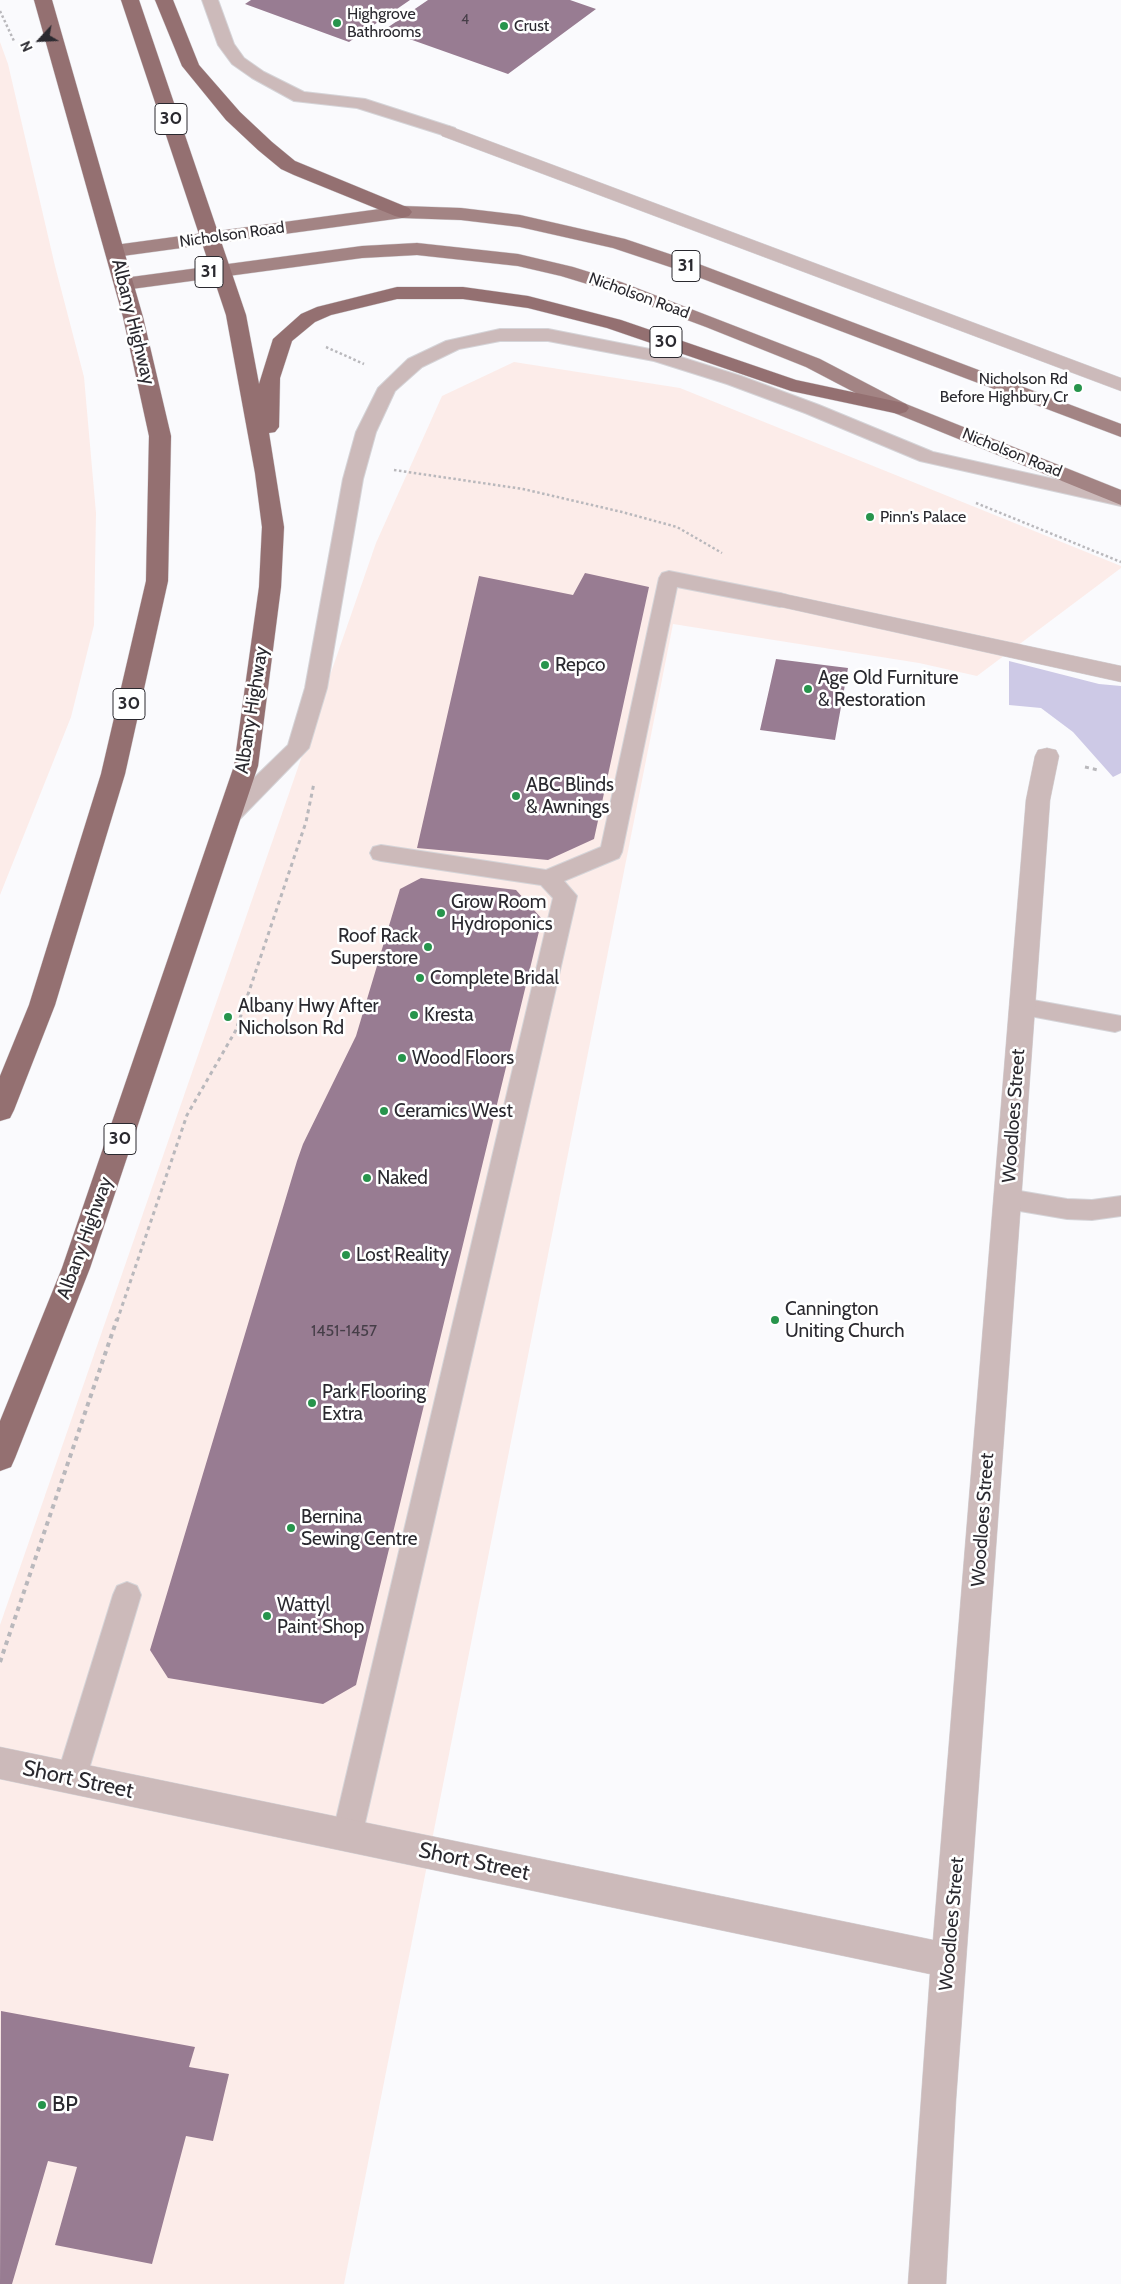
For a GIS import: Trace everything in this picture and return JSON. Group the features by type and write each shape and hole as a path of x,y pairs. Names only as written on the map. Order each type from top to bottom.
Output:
{"highway":[{"name":"Albany Highway","path":"0,1110 42,1005 113,774 157,581 160,436 124,284 43,0"},
{"name":"Albany Highway","path":"0,1458 76,1268 246,766 270,587 273,528 266,473 236,315 130,0"},
{"name":"30","path":"164,0 191,66 233,116 264,146 288,165 402,212"},
{"name":"30","path":"266,473 270,378 283,339 308,318 324,311 397,293 463,293 528,302 614,324 791,385 899,408"}],"main road":[{"name":"Nicholson Road","path":"115,251 402,212 462,214 520,221 618,243 689,267 1121,431"},
{"name":"Nicholson Road","path":"124,284 362,252 417,249 518,260 566,271 598,281 713,323 813,363 899,408 1121,499"}],"street":[{"path":"449,132 1121,385"},
{"path":"780,600 1121,674"},
{"name":"Woodloes Street","path":"927,2284 949,1960 1038,800 1047,756"},
{"name":"Short Street","path":"0,1763 949,1960"}],"lane":[{"path":"210,0 226,45 238,61 258,75 300,98 359,103 449,132"},
{"path":"229,816 298,748 316,688 353,479 366,432 387,388 415,363 454,345 500,335 548,334 658,356 812,409 927,457 1121,499"},
{"path":"381,853 548,878 610,852 673,579 780,600"},
{"path":"347,1836 565,896 548,878"},
{"path":"1022,1007 1115,1023"},
{"path":"1008,1199 1066,1209 1092,1210 1121,1206"},
{"path":"71,1779 127,1596"}],"path":[{"path":"0,11 14,41"},
{"path":"393,470 523,490 622,512 677,527 727,556"},
{"path":"973,502 1121,562"}],"shaded area":[{"path":"0,42 8,64 55,266 84,377 96,513 94,625 71,717 0,895"},
{"path":"514,362 680,388 1121,566 1121,568 977,676 919,663 673,624 344,2284 0,2284 0,1625 376,543 442,396"},
{"path":"1009,661 1099,684 1121,686 1121,773 1113,777 1073,732 1041,708 1009,705"}],"building":[{"name":"Highgrove Bathrooms","path":"251,0 410,0 349,42 245,4"},
{"path":"428,0 570,0 596,9 508,74 384,30"},
{"path":"585,573 649,587 594,839 548,860 417,848 479,576 573,595"},
{"path":"776,659 848,668 835,740 760,730"},
{"path":"421,878 516,890 542,919 356,1685 323,1704 168,1678 150,1650 297,1161 303,1144 356,1036 400,889"},
{"path":"1,2011 195,2047 189,2067 229,2074 213,2141 186,2136 152,2264 55,2245 77,2167 48,2161 12,2284 0,2284"}],"place":[{"name":"Highgrove Bathrooms","path":"337,23"},
{"name":"Crust","path":"504,26"},
{"name":"Nicholson Rd Before Highbury Cr","path":"1078,388"},
{"name":"Pinn's Palace","path":"870,517"},
{"name":"Repco","path":"545,665"},
{"name":"Age Old Furniture & Restoration","path":"808,689"},
{"name":"ABC Blinds & Awnings","path":"516,796"},
{"name":"Grow Room Hydroponics","path":"441,913"},
{"name":"Roof Rack Superstore","path":"428,947"},
{"name":"Complete Bridal","path":"420,978"},
{"name":"Kresta","path":"414,1015"},
{"name":"Albany Hwy After Nicholson Rd","path":"228,1017"},
{"name":"Wood Floors","path":"402,1058"},
{"name":"Ceramics West","path":"384,1111"},
{"name":"Naked","path":"367,1178"},
{"name":"Lost Reality","path":"346,1255"},
{"name":"Cannington Uniting Church","path":"775,1320"},
{"name":"Park Flooring Extra","path":"312,1403"},
{"name":"Bernina Sewing Centre","path":"291,1528"},
{"name":"Wattyl Paint Shop","path":"267,1616"},
{"name":"BP","path":"42,2105"}]}
